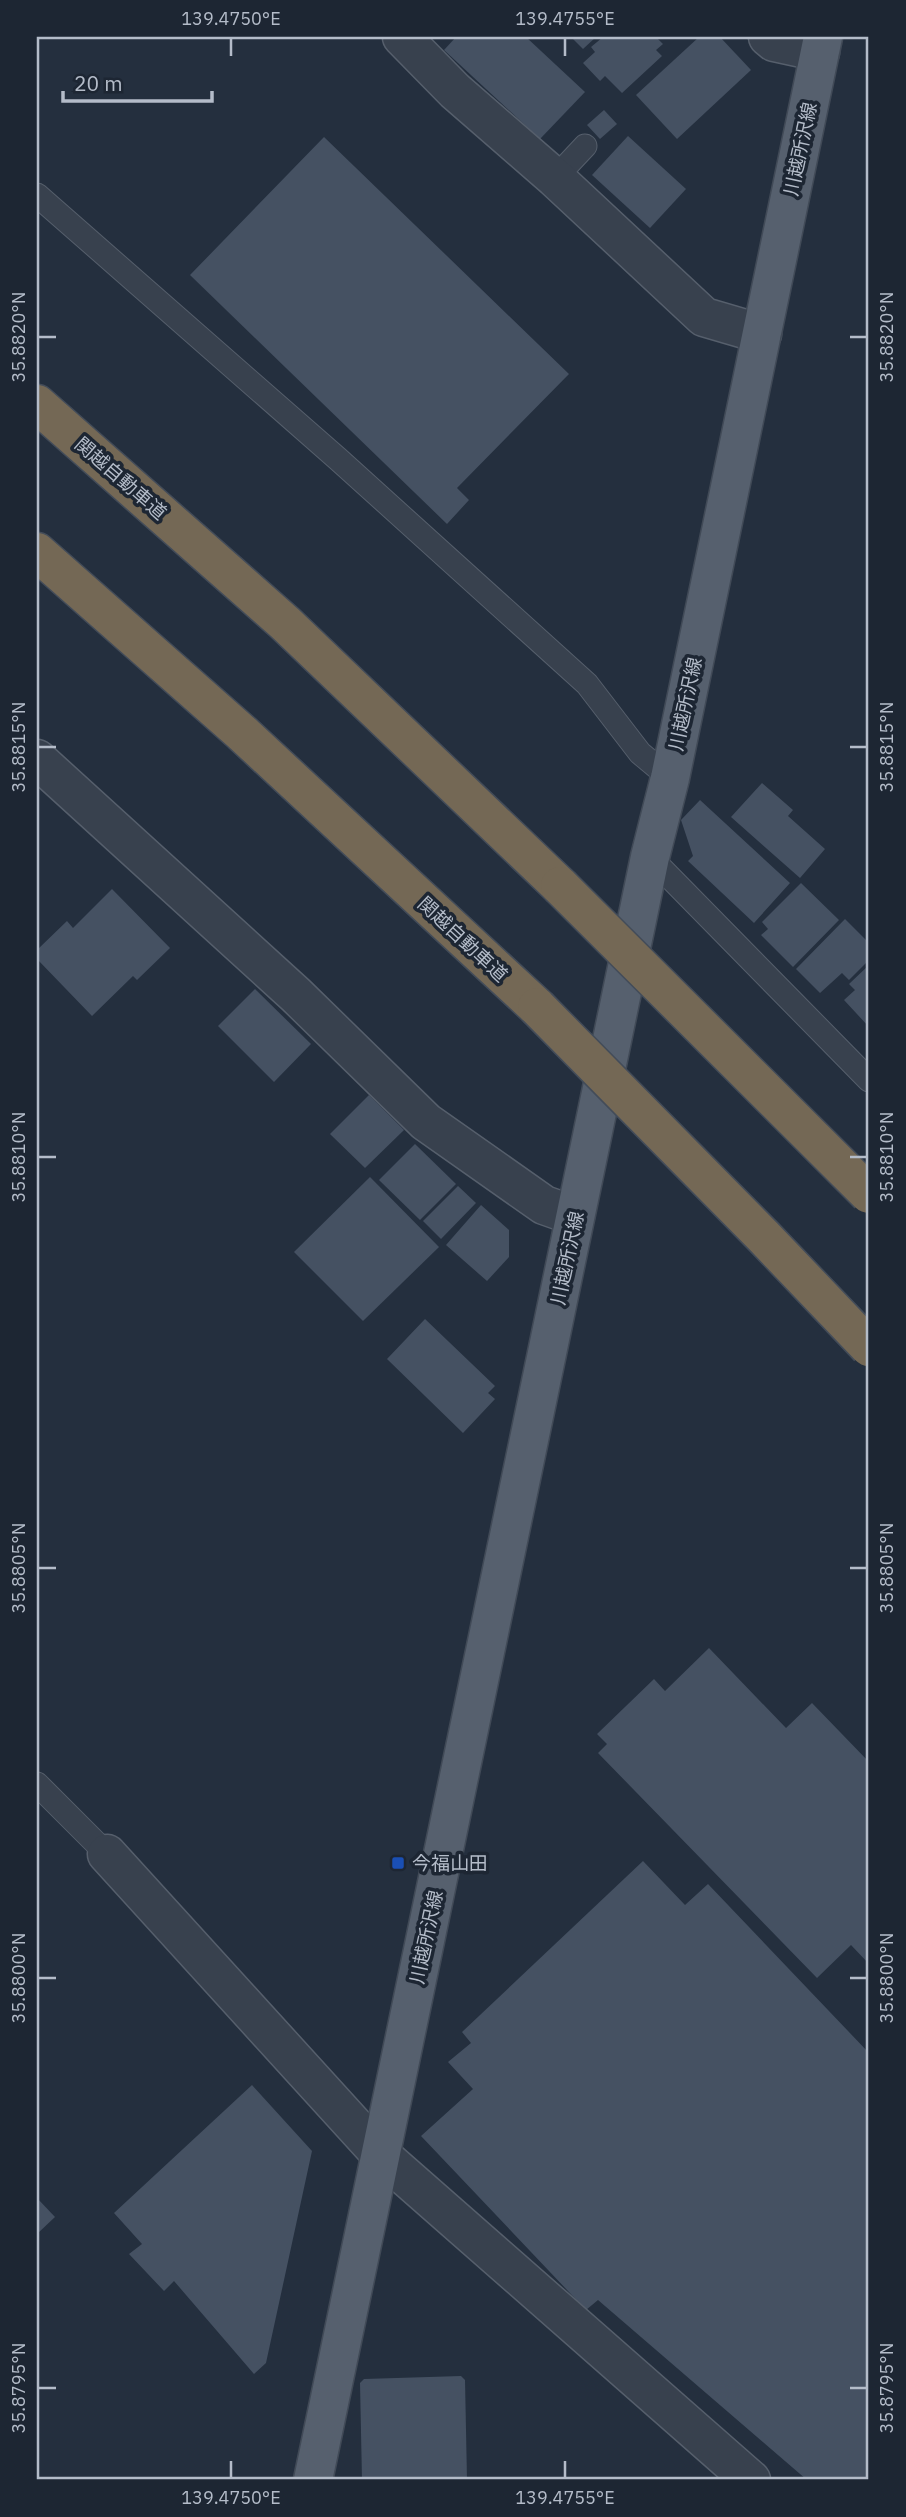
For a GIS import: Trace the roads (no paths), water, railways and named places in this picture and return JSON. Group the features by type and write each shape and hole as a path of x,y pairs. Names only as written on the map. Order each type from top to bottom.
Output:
{"highway":[{"name":"関越自動車道","path":"37,404 285,623 560,886 869,1194"},
{"name":"関越自動車道","path":"37,552 242,733 537,1007 869,1347"}],"main road":[{"name":"川越所沢線","path":"313,2480 821,45"}],"street":[{"path":"402,37 455,91 555,178 704,317 762,334"},
{"path":"768,37 774,42 821,45"},
{"path":"37,759 296,995 426,1122 544,1205 575,1216"},
{"path":"107,1854 381,2155 751,2480"}],"lane":[{"path":"555,178 585,146"},
{"path":"37,195 338,459 587,684 640,753 670,778"},
{"path":"650,857 869,1080"},
{"path":"37,1784 107,1854"}],"place":[{"name":"今福山田","path":"398,1863"}]}
